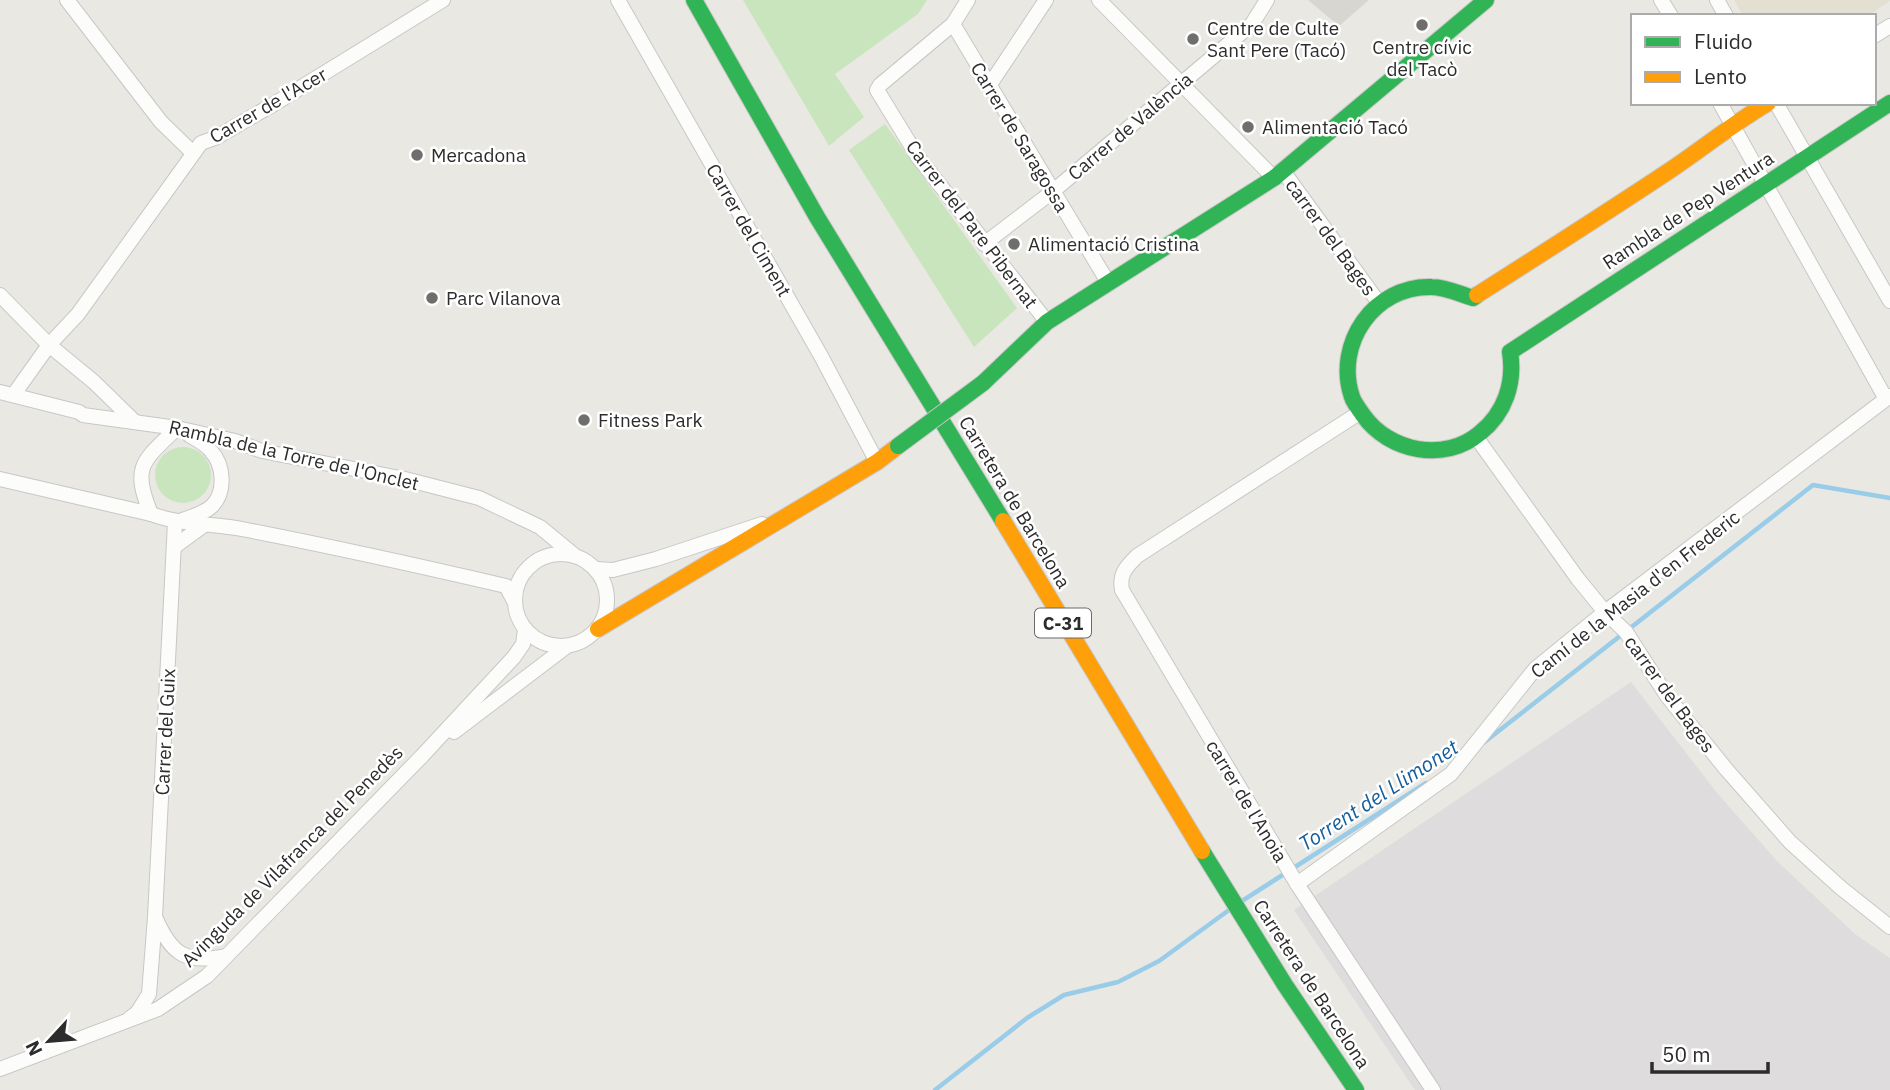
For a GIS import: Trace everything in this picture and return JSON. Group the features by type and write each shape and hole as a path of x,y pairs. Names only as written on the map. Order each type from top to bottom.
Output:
{"main road":[{"name":"Carretera de Barcelona","path":"694,0 817,217 910,366 1190,832 1285,985 1356,1090"},
{"path":"598,629 877,462 983,383 1047,322 1279,175 1486,0"},
{"name":"Rambla de Pep Ventura","path":"1476,437 1488,427 1506,401 1512,370 1510,352 1890,103"},
{"path":"1476,437 1447,450 1431,452 1413,450 1390,442 1378,434 1359,413 1352,400 1347,379 1348,350 1359,325 1379,303 1398,292 1414,287 1448,288 1473,298 1712,142 1732,124 1765,105"}],"street":[{"name":"Carrer de l'Acer","path":"67,0 161,122 193,153 201,143 215,138 274,104 443,0"},
{"path":"953,24 968,0"},
{"path":"989,86 1046,0"},
{"name":"Carrer de València","path":"984,244 1052,191 1252,24 1267,0"},
{"name":"carrer del Bages","path":"1107,3 1180,83 1279,175 1379,303"},
{"name":"Carrer del Ciment","path":"622,4 821,356 877,462"},
{"name":"Carrer de Saragossa","path":"953,24 1109,284"},
{"name":"Carrer del Pare Pibernat","path":"953,24 877,90 918,157 1047,322"},
{"path":"1721,105 1888,398"},
{"path":"1777,105 1890,301"},
{"path":"7,393 78,314 193,153"},
{"path":"0,295 49,345 94,382 135,422"},
{"name":"Rambla de la Torre de l'Onclet","path":"7,393 83,415 235,441 262,451 405,479 479,498 540,527 574,555"},
{"name":"Camí de la Masia d'en Frederic","path":"1297,884 1451,774 1535,668 1888,398"},
{"name":"carrer de l'Anoia","path":"1359,413 1137,556 1123,570 1122,590 1297,884 1433,1090"},
{"path":"152,514 142,492 142,469 147,458 181,430 211,450 219,463 222,479 219,494 211,508 176,522"},
{"name":"carrer del Bages","path":"1476,437 1578,579 1605,612 1626,632 1667,696 1726,769 1790,842 1840,888 1890,927"},
{"path":"0,479 176,522 230,526 506,586 525,630 548,645 566,647 582,642 598,629 608,608 604,581 596,569 574,555 558,554 532,564 520,580 514,601"},
{"path":"596,569 614,570 645,562 787,516"},
{"name":"Carrer del Guix","path":"120,1025 137,1013 149,994 176,522"},
{"path":"174,547 204,525"},
{"name":"Avinguda de Vilafranca del Penedès","path":"0,1069 158,1009 207,976 422,756 514,657 523,644 525,630"},
{"name":"Avinguda de Vilafranca del Penedès","path":"422,756 566,647"},
{"path":"155,917 165,939 178,953 207,960 226,956"}],"shaded area":[{"path":"1308,0 1369,0 1339,26"},
{"path":"1734,0 1890,0 1871,14 1742,14"},
{"path":"1631,682 1718,794 1777,861 1855,934 1890,958 1890,1090 1415,1090 1294,910"}],"green space":[{"path":"743,0 927,0 918,14 835,74 864,117 829,146"},
{"path":"885,124 1017,308 974,347 849,150"},
{"path":"178,447 188,447 203,455 209,464 209,486 203,495 188,503 178,503 160,491 155,480 155,470 167,452"}],"waterway":[{"name":"Torrent del Llimonet","path":"1482,744 1813,485 1890,498"},
{"name":"Torrent del Llimonet","path":"1242,901 1426,783"},
{"name":"Torrent del Llimonet","path":"935,1090 1027,1018 1064,995 1118,982 1159,961 1229,910"}],"traffic: fast":[{"path":"694,0 817,217 1003,521"},
{"path":"983,383 1047,322 1274,178 1486,0"},
{"path":"1477,295 1473,298 1437,287 1411,289 1392,296 1376,307 1364,321 1354,338 1348,377 1352,397 1357,406 1374,428 1387,438 1402,445 1434,450 1451,448 1480,433 1496,416 1506,397 1511,375 1510,352 1890,103"},
{"path":"898,446 983,383"},
{"path":"1202,851 1285,985 1356,1090"}],"traffic: slow":[{"path":"1477,295 1666,173 1765,105"},
{"path":"598,629 877,462 898,446"},
{"path":"1003,521 1202,851"}],"place":[{"name":"Centre cívic del Tacò","path":"1422,25"},
{"name":"Centre de Culte Sant Pere (Tacó)","path":"1193,39"},
{"name":"Alimentació Tacó","path":"1248,127"},
{"name":"Mercadona","path":"417,155"},
{"name":"Alimentació Cristina","path":"1014,244"},
{"name":"Parc Vilanova","path":"432,298"},
{"name":"Fitness Park","path":"584,420"}]}
